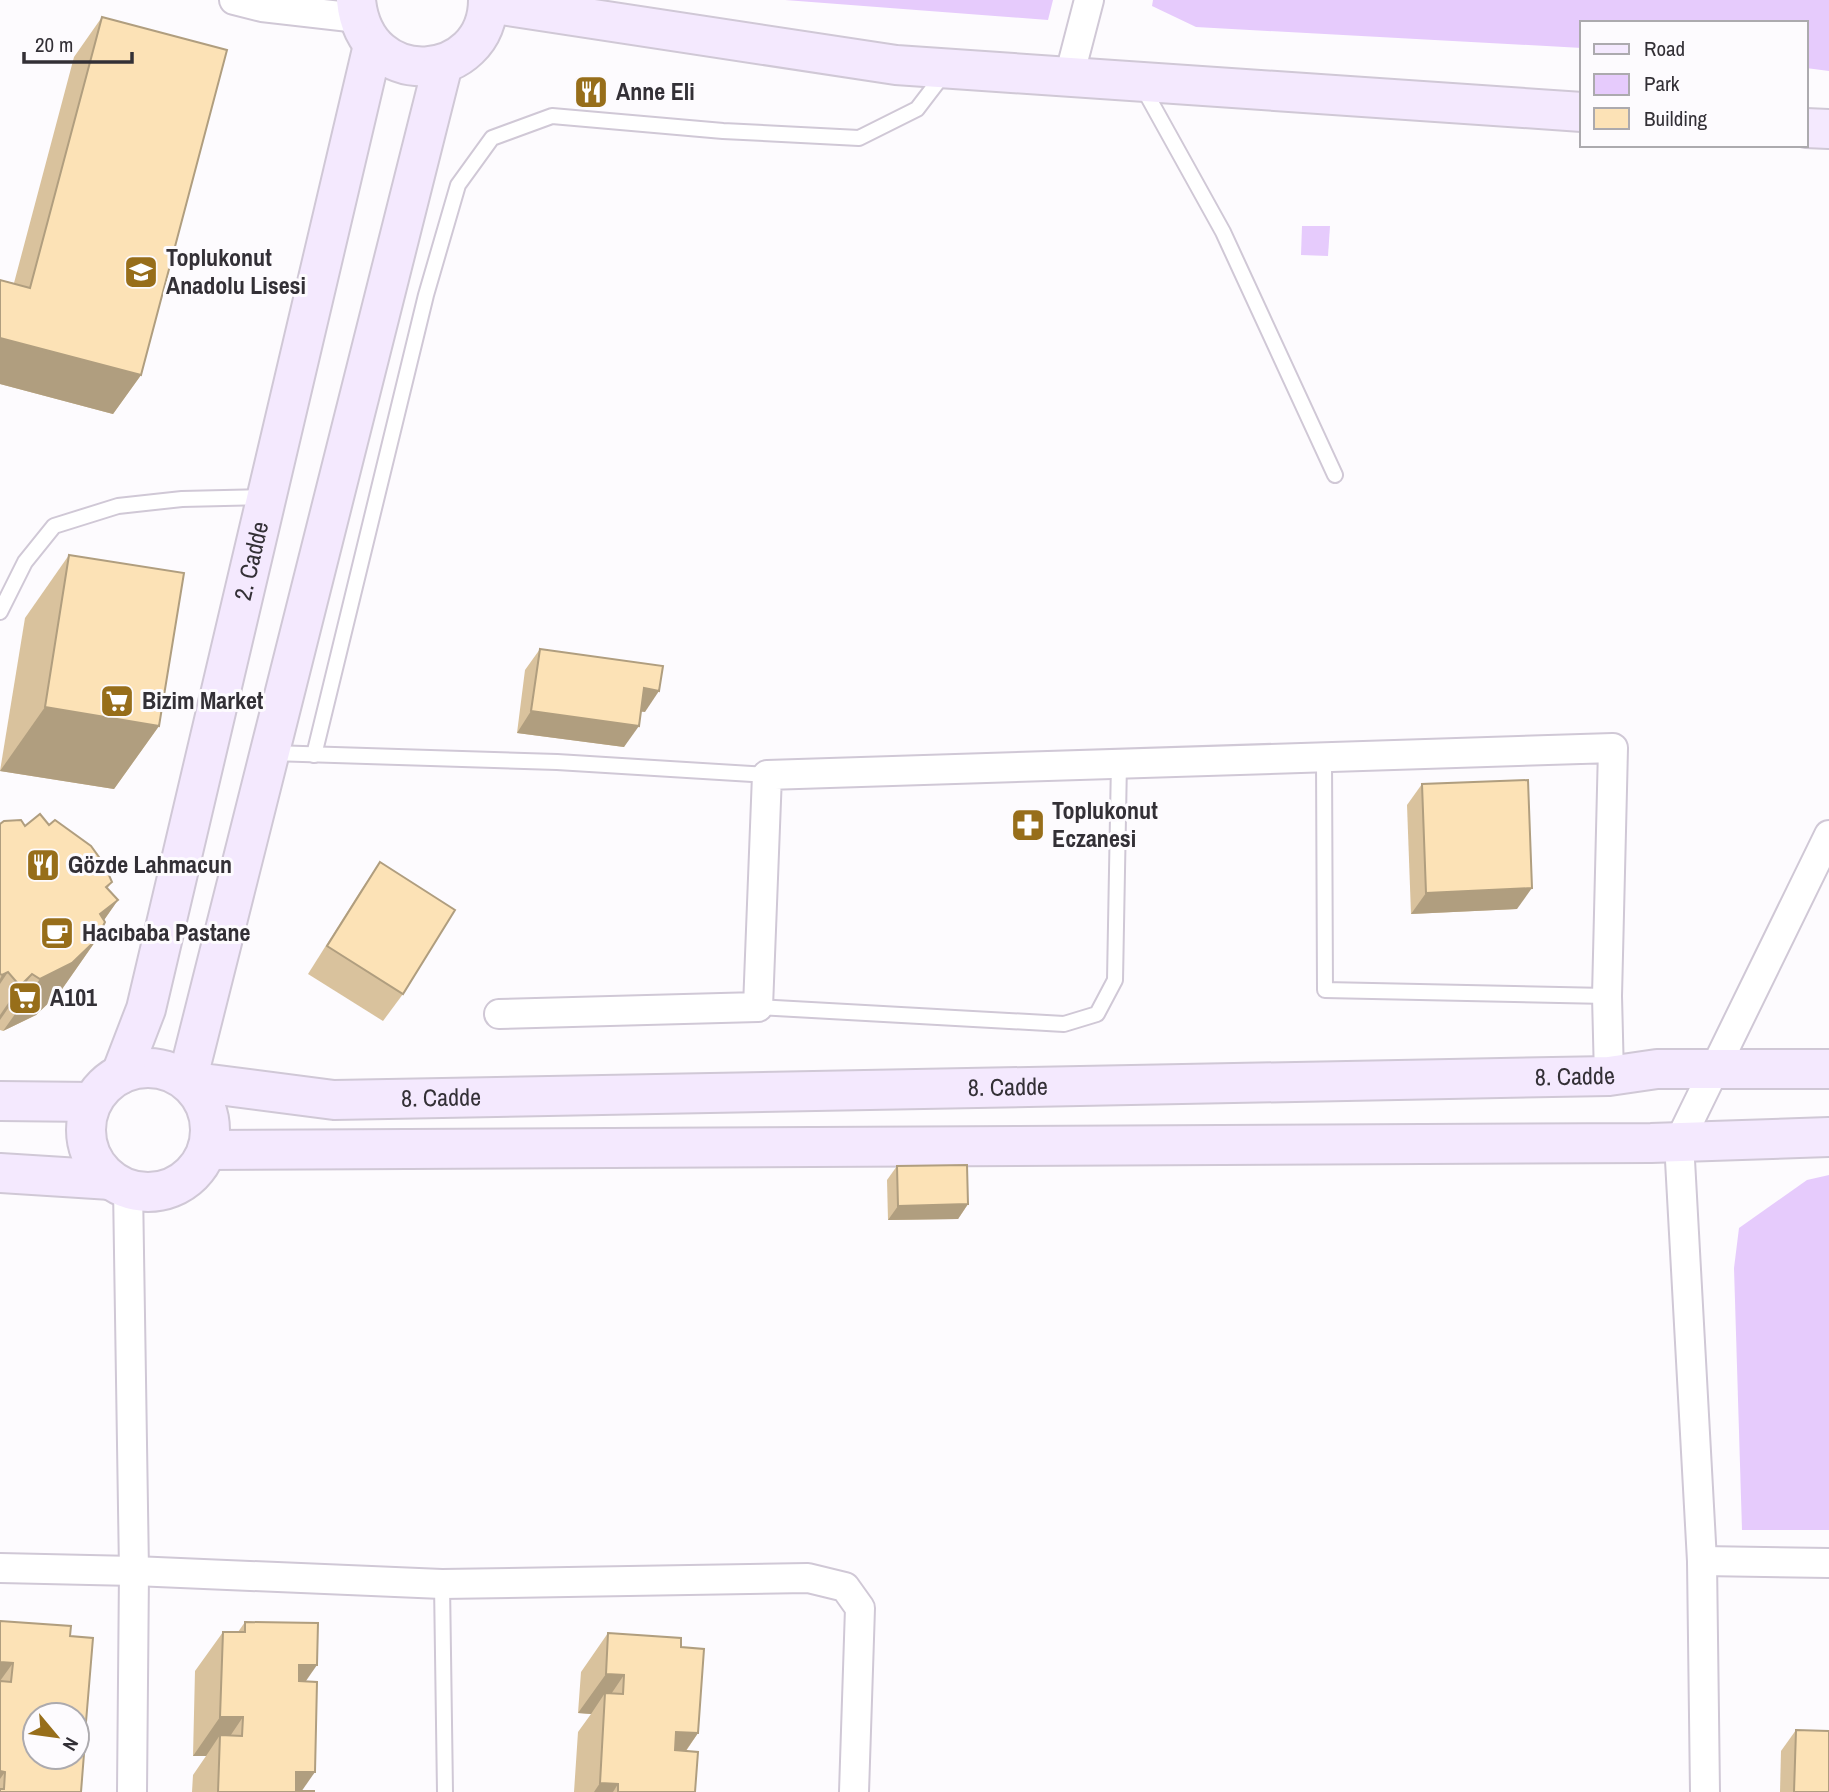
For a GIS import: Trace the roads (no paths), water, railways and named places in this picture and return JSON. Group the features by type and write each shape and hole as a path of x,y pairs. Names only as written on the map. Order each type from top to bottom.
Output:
{"street":[{"path":"234,0 262,8 362,21 388,58 405,65 424,67 443,64 461,54 475,40 485,22 488,1 896,65 1580,112"},
{"path":"1069,77 1089,0"},
{"name":"2. Cadde","path":"121,1074 146,1009 267,497 362,21"},
{"path":"187,1081 443,64"},
{"path":"1808,128 1829,129"},
{"path":"499,1014 758,1007 767,775 1613,748 1607,996 1609,1076"},
{"path":"1705,1792 1702,1561 1679,1142 1829,835"},
{"path":"0,1173 119,1184 152,1192 175,1186 195,1171 207,1150 210,1132 208,1112 200,1095 187,1081 172,1072 155,1068 121,1074 104,1085 93,1102 87,1119 90,1153 99,1167 119,1184 134,1571 132,1792"},
{"name":"8. Cadde","path":"187,1081 334,1100 1609,1076 1657,1069 1829,1069"},
{"path":"0,1101 93,1102"},
{"name":"8. Cadde","path":"207,1150 1679,1142 1829,1137"},
{"path":"1702,1561 1829,1563"},
{"path":"0,1568 442,1584 808,1578 845,1587 860,1608 854,1792"}],"lane":[{"path":"314,755 426,295 458,185 492,138 552,116 723,131 859,138 916,109 947,69"},
{"path":"1140,82 1223,232 1335,475"},
{"path":"0,612 25,562 54,526 118,506 182,499 267,497"},
{"path":"269,753 557,762 767,775"},
{"path":"1324,758 1325,990 1607,996"},
{"path":"758,1007 1065,1024 1097,1014 1115,980 1119,762"},
{"path":"442,1584 445,1792"}],"place":[{"name":"Anne Eli","path":"591,92"},
{"name":"Toplukonut Anadolu Lisesi","path":"141,272"},
{"name":"Bizim Market","path":"117,701"},
{"name":"Toplukonut Eczanesi","path":"1028,825"},
{"name":"Gözde Lahmacun","path":"43,865"},
{"name":"Hacıbaba Pastane","path":"57,933"},
{"name":"A101","path":"25,998"}]}
